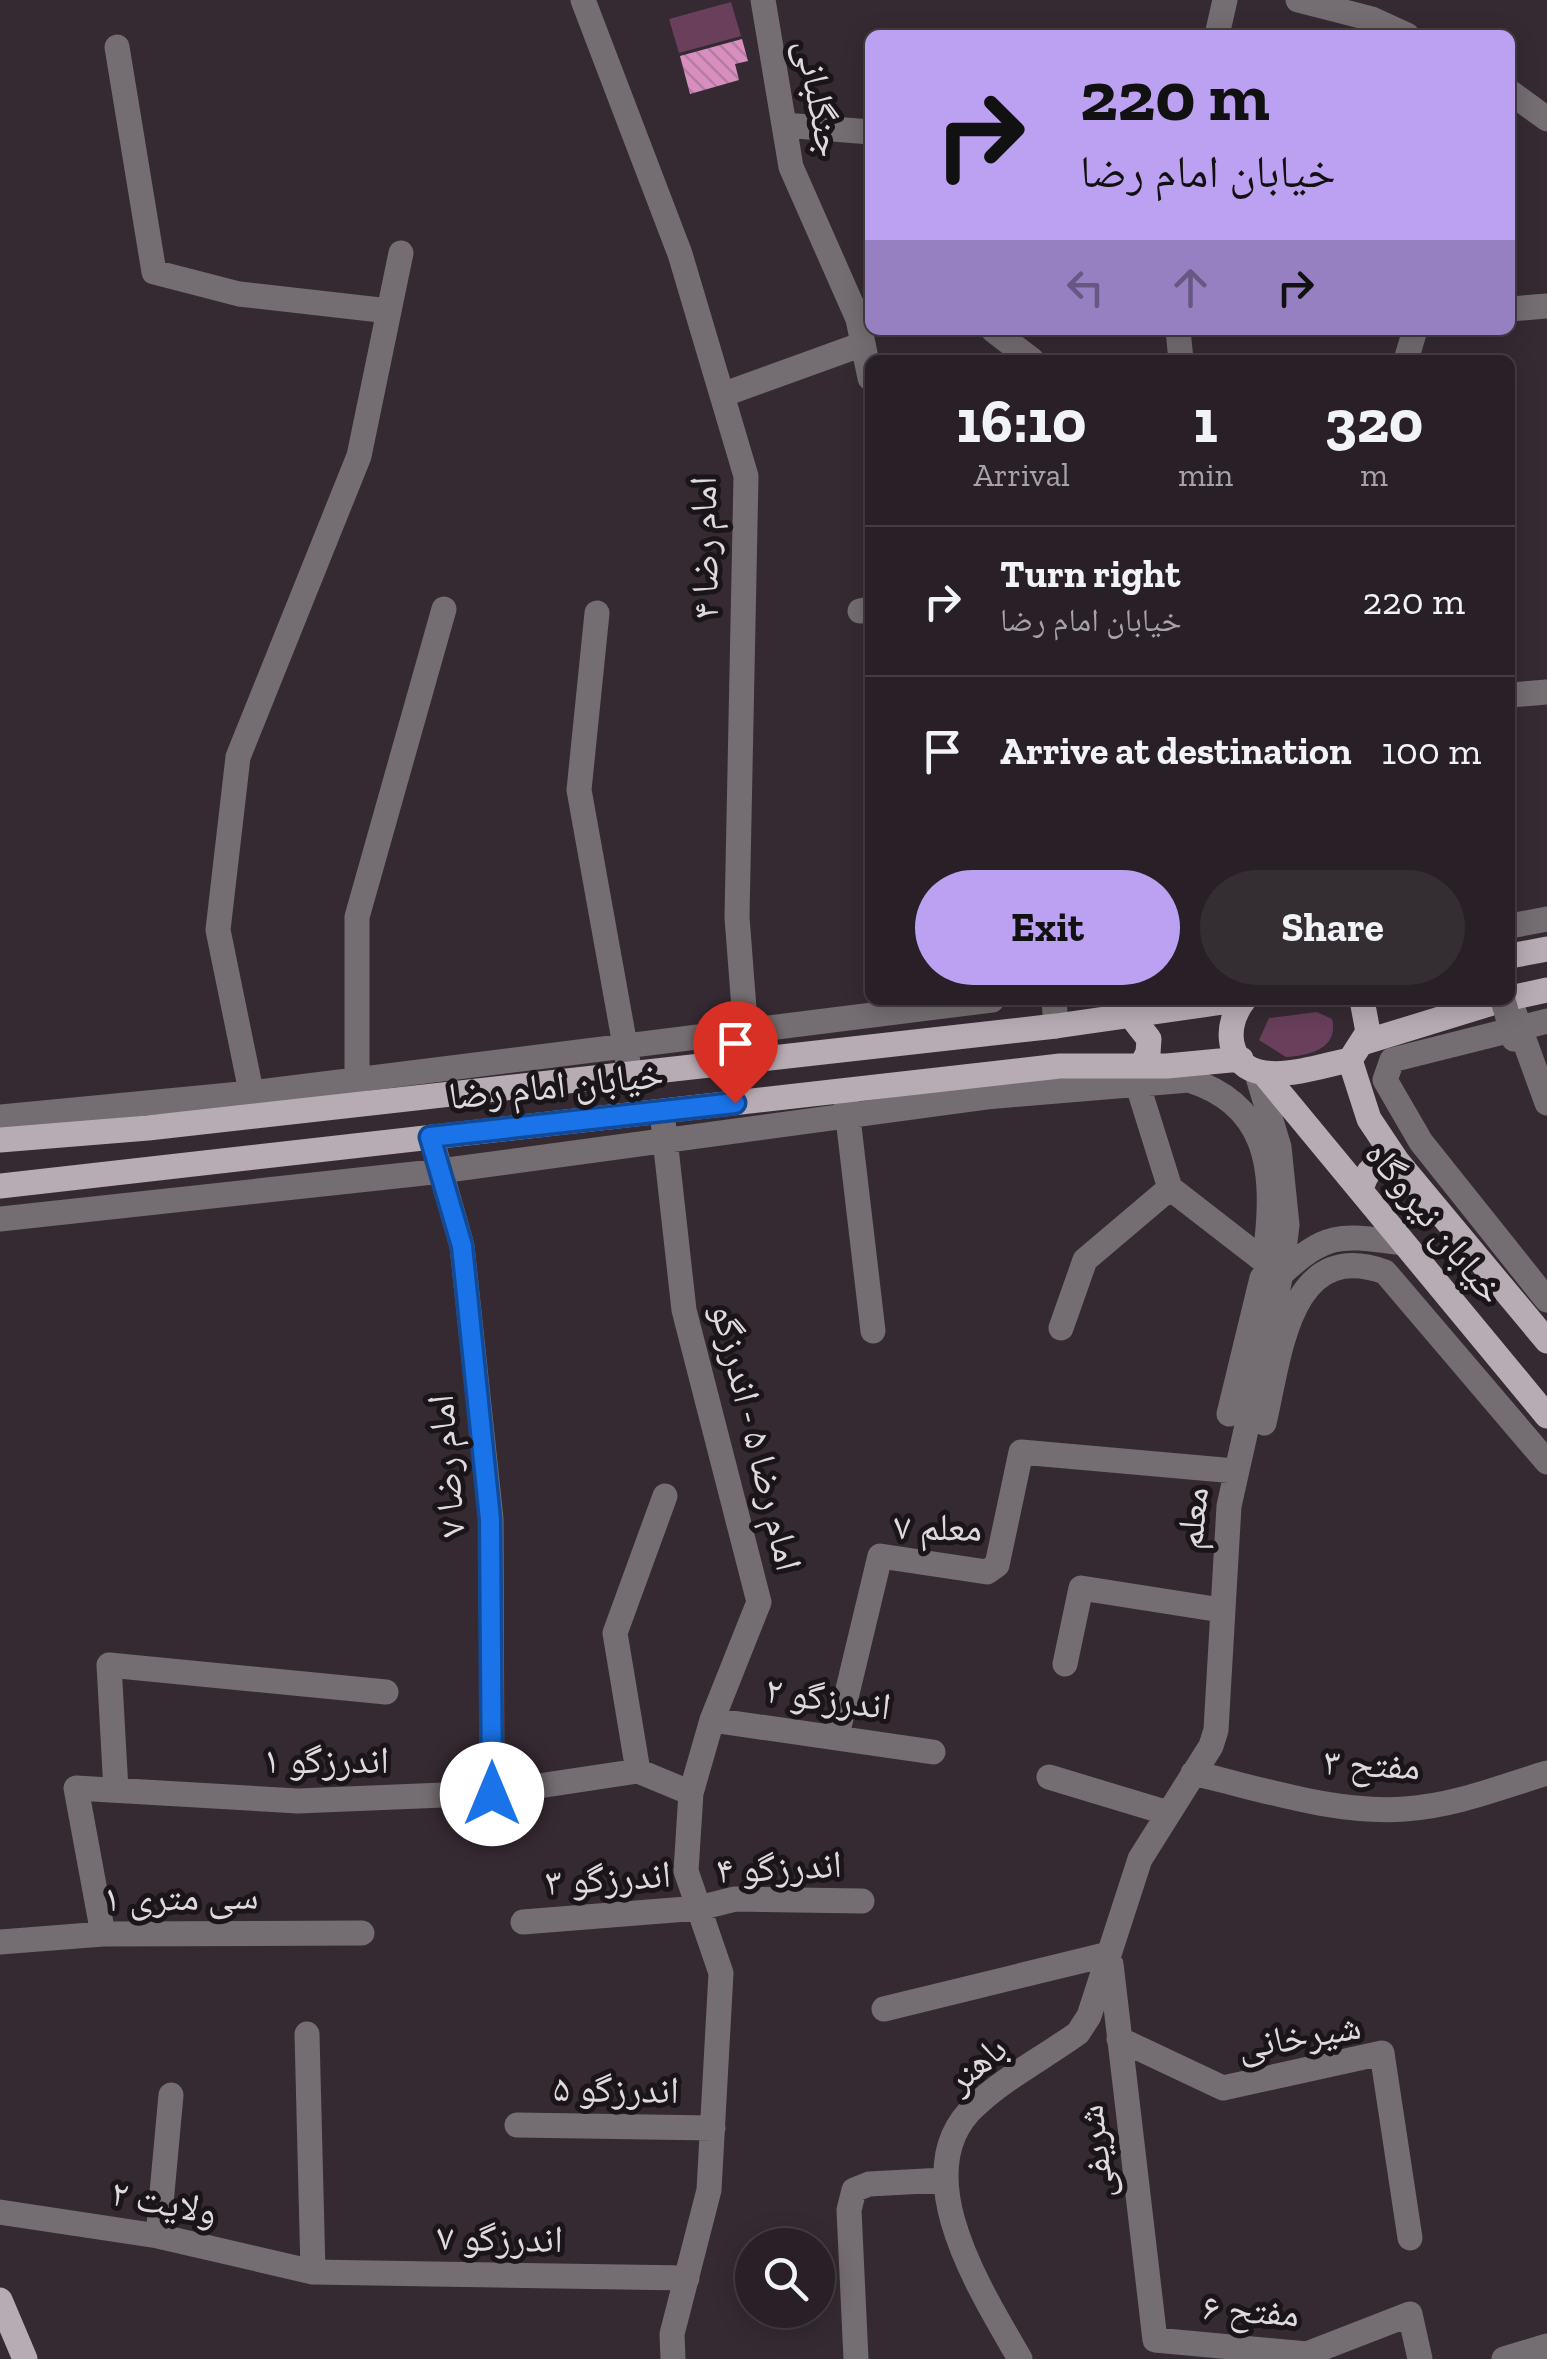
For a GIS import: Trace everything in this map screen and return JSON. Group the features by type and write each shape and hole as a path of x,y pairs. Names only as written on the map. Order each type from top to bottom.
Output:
{"main road":[{"path":"1515,955 1547,949"},
{"name":"خیابان امام رضا","path":"1515,997 1547,990"},
{"name":"خیابان امام رضا","path":"0,1140 356,1092 630,1074 748,1060 1055,1013 1131,1016 1203,1005"},
{"path":"1241,1005 1231,1033 1254,1069"},
{"name":"خیابان نیروگاه","path":"1364,1005 1369,1019 1358,1051 1369,1119 1397,1160 1547,1342"},
{"path":"1419,1005 1425,1014 1442,1019"},
{"name":"خیابان امام رضا","path":"0,1186 662,1111 846,1103 1060,1066 1137,1072 1254,1069 1358,1051 1487,1005"},
{"path":"1131,1016 1149,1038 1137,1072"},
{"name":"خیابان نیروگاه","path":"1254,1069 1547,1416"},
{"path":"1360,1191 1365,1174 1379,1162 1397,1160"},
{"path":"0,2300 25,2359"}],"street":[{"name":"امام رضا ۴","path":"583,0 680,254 746,476 737,917 748,1060"},
{"name":"جنگلبانی","path":"763,0 791,167 847,290 865,355"},
{"path":"1218,30 1225,0"},
{"path":"1298,0 1372,18 1397,30"},
{"path":"118,47 154,272 239,294 390,311"},
{"path":"1515,96 1547,119"},
{"path":"784,125 865,132"},
{"path":"0,1116 254,1104 218,930 238,757 360,456 402,253"},
{"path":"1515,309 1547,306"},
{"path":"1000,335 1026,355"},
{"path":"722,395 863,344"},
{"path":"444,609 357,916 356,1092 625,1046 952,1005"},
{"path":"597,613 578,790 630,1074"},
{"path":"1515,695 1547,692"},
{"path":"1515,925 1547,919"},
{"path":"1508,1005 1516,1034 1547,1103"},
{"path":"1547,1021 1516,1034 1392,1060 1385,1080 1420,1142 1547,1300"},
{"name":"معلم","path":"1110,1954 1140,1859 1216,1730 1220,1610 1235,1471 1287,1194 1280,1146 1254,1069"},
{"path":"1267,1239 1267,1174 1248,1114 1218,1090 1190,1080 1137,1072 1170,1188 1272,1276"},
{"path":"0,1219 440,1171 665,1138 846,1103 873,1332"},
{"name":"امام رضا ۵ - اندرزگو","path":"662,1111 684,1310 760,1602 712,1720 691,1793 686,1871 721,1973 710,2190 672,2334 673,2359"},
{"name":"امام رضا ۷","path":"430,1137 462,1246 490,1519 492,1794"},
{"path":"1061,1328 1084,1260 1170,1188"},
{"path":"1229,1414 1272,1276 1313,1245 1359,1238 1402,1243"},
{"path":"1264,1423 1288,1326 1307,1285 1329,1268 1370,1267 1384,1272 1547,1462"},
{"name":"معلم ۷","path":"837,1735 880,1556 987,1572 997,1565 1021,1452 1235,1471"},
{"path":"665,1496 615,1634 638,1771 691,1793"},
{"path":"1065,1664 1081,1588 1220,1610"},
{"path":"116,1790 109,1666 386,1692"},
{"name":"اندرزگو ۲","path":"712,1720 837,1735 933,1752"},
{"name":"اندرزگو ۱","path":"102,1934 76,1788 298,1801 492,1794 638,1771"},
{"name":"مفتح ۳","path":"1193,1772 1333,1805 1404,1809 1448,1803 1547,1773"},
{"path":"1049,1777 1168,1814"},
{"name":"اندرزگو ۴","path":"699,1908 735,1899 862,1901"},
{"name":"اندرزگو ۳","path":"523,1922 699,1908"},
{"name":"سی متری ۱","path":"0,1942 102,1934 362,1933"},
{"path":"884,2009 1110,1954"},
{"name":"شریفی","path":"1110,1954 1155,2340"},
{"name":"باهنر","path":"1020,2359 962,2258 944,2180 958,2130 974,2106 1078,2033 1089,2016 1110,1954"},
{"path":"308,2034 313,2272"},
{"name":"شیرخانی","path":"1120,2039 1222,2088 1382,2053 1410,2238"},
{"path":"158,2236 171,2095"},
{"name":"اندرزگو ۵","path":"518,2125 713,2128"},
{"path":"856,2359 848,2210 854,2190 869,2184 944,2180"},
{"name":"ولایت ۲","path":"0,2212 158,2236 313,2272"},
{"name":"اندرزگو ۷","path":"313,2272 687,2278"},
{"name":"مفتح ۶","path":"1155,2340 1308,2354 1410,2314 1420,2359"},
{"path":"1504,2359 1547,2346"}],"shaded area":[{"path":"731,2 741,36 679,53 669,19"},
{"path":"1317,1012 1332,1019 1331,1037 1321,1048 1286,1057 1259,1040 1269,1018"}],"building":[{"path":"742,39 748,61 735,64 739,80 690,94 680,56"}],"route":[{"path":"492,1794 490,1519 462,1246 430,1137 735,1103"}]}
